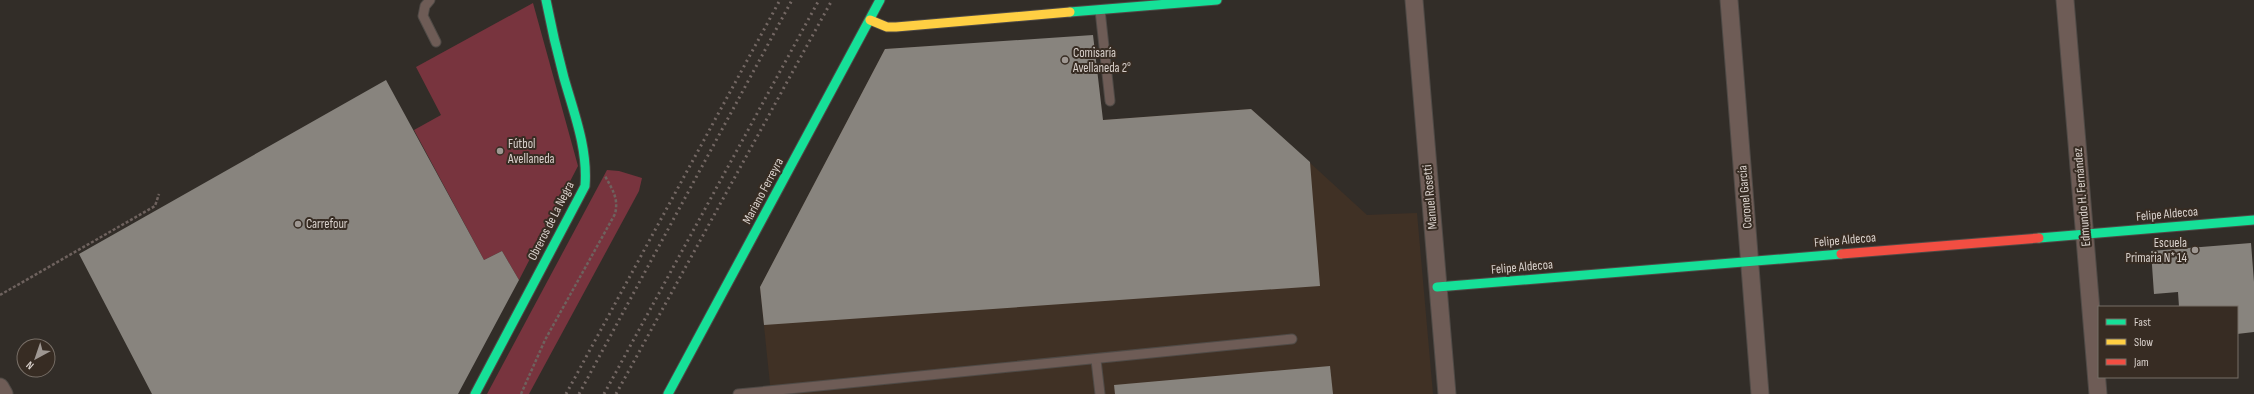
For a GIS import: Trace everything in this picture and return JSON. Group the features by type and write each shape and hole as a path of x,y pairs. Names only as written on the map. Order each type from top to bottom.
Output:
{"street":[{"name":"Obreros de La Negra","path":"475,394 585,186 586,160 559,62 546,0"},
{"name":"Mariano Ferreyra","path":"669,392 880,0"},
{"path":"870,20 887,27 896,28 1100,5 1217,0"},
{"name":"Manuel Rosetti","path":"1414,0 1447,394"},
{"name":"Coronel García","path":"1729,0 1760,394"},
{"name":"Edmundo H. Fernández","path":"2065,0 2098,394"},
{"name":"Felipe Aldecoa","path":"1437,287 2254,220"},
{"path":"0,387 4,394"}],"lane":[{"path":"430,0 425,6 422,16 436,42"},
{"path":"1100,5 1110,101"},
{"path":"738,394 1096,360 1292,339"},
{"path":"1096,360 1100,394"},
{"path":"669,392 679,394"}],"path":[{"path":"0,295 155,206 159,194"}],"shaded area":[{"name":"Fútbol Avellaneda","path":"533,3 578,166 519,280 502,251 484,260 414,130 441,115 416,67"},
{"path":"1033,40 1103,120 1251,109 1367,215 1417,213 1433,394 771,394 760,287 885,49"},
{"path":"607,170 619,171 642,178 639,191 529,394 487,394"}],"building":[{"path":"1093,35 1103,120 1251,109 1310,162 1320,286 764,325 760,287 885,49"},
{"name":"Carrefour","path":"386,80 484,260 502,251 519,280 458,394 152,394 79,254"},
{"path":"2251,243 2254,282 2254,332 2238,334 2238,306 2179,306 2178,292 2154,294 2151,251"},
{"path":"1330,366 1333,394 1115,394 1114,385"}],"railway":[{"path":"566,394 780,0"},
{"path":"579,394 792,0"},
{"path":"604,394 819,0"},
{"path":"616,394 832,0"}],"traffic: fast":[{"path":"475,394 585,186 582,145 559,58 546,0"},
{"path":"668,394 880,0"},
{"path":"1070,12 1217,0"},
{"path":"2039,238 2254,220"},
{"path":"1437,287 1841,254"}],"traffic: slow":[{"path":"870,20 887,27 896,27 1070,12"}],"traffic: jam":[{"path":"1841,254 2039,238"}],"place":[{"name":"Comisaría Avellaneda 2°","path":"1065,60"},
{"name":"Fútbol Avellaneda","path":"500,151"},
{"name":"Carrefour","path":"298,224"},
{"name":"Escuela Primaria N* 14","path":"2195,250"}]}
